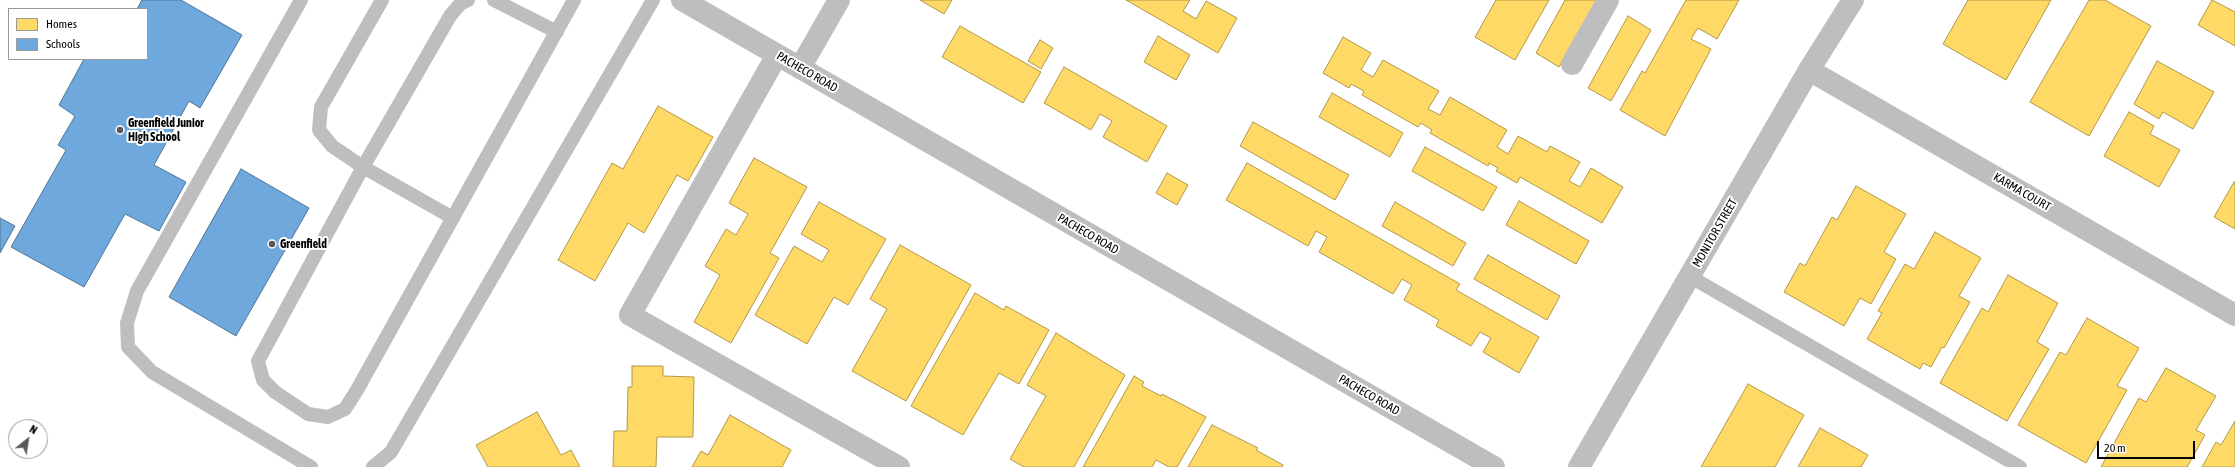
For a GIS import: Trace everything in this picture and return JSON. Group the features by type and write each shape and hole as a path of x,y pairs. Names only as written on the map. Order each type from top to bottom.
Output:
{"street":[{"name":"PACHECO ROAD","path":"682,0 1494,467"},
{"path":"800,68 838,0"},
{"path":"1572,64 1608,0"},
{"name":"MONITOR STREET","path":"1579,467 1809,70 1853,0"},
{"path":"777,55 630,315 898,467"},
{"name":"KARMA COURT","path":"1809,70 2235,315"}],"lane":[{"path":"301,0 137,291 127,323 128,347 152,372 312,467"},
{"path":"382,0 321,107 319,130 332,146 363,167 453,218"},
{"path":"468,0 460,4 450,16 363,167 258,361 263,380 276,392 308,414 328,417 345,409 574,0"},
{"path":"494,0 557,32"},
{"path":"374,467 391,452 652,0"},
{"path":"1689,276 2020,467"}],"building: Homes":[{"path":"920,0 952,0 944,14"},
{"path":"1126,0 1190,0 1183,11 1196,19 1206,1 1237,18 1218,53"},
{"path":"1496,0 1549,0 1515,60 1475,37"},
{"path":"1565,0 1597,0 1559,67 1536,53"},
{"path":"1686,0 1739,0 1717,39 1698,28 1691,39 1711,49 1665,136 1620,110 1642,71 1645,73"},
{"path":"1968,0 2051,0 2006,80 1943,44"},
{"path":"2089,0 2105,0 2151,26 2089,136 2030,102"},
{"path":"2212,0 2235,12 2235,46 2198,25"},
{"path":"1628,16 1651,30 1611,101 1588,88"},
{"path":"960,26 1041,72 1023,103 942,57"},
{"path":"1158,36 1190,55 1176,80 1144,62"},
{"path":"1343,37 1371,53 1361,70 1373,77 1383,60 1439,91 1428,109 1440,115 1450,97 1507,130 1497,147 1508,154 1518,136 1547,152 1550,146 1580,162 1569,181 1580,187 1591,168 1623,187 1602,223 1520,177 1517,183 1496,171 1498,168 1489,163 1488,166 1430,133 1432,130 1421,123 1418,127 1362,95 1364,91 1351,84 1349,88 1323,73"},
{"path":"1040,40 1053,48 1041,69 1028,61"},
{"path":"2157,61 2214,92 2193,129 2163,112 2159,119 2134,104"},
{"path":"1064,67 1167,126 1147,162 1103,137 1112,121 1100,114 1091,130 1044,103"},
{"path":"1332,93 1403,133 1390,157 1319,117"},
{"path":"658,106 713,137 688,181 677,175 644,233 628,223 595,281 558,260 612,163 623,169"},
{"path":"2129,112 2154,126 2150,134 2180,150 2159,187 2104,156"},
{"path":"1253,122 1349,175 1335,200 1240,146"},
{"path":"1425,147 1497,187 1483,211 1412,171"},
{"path":"754,158 807,187 770,253 779,258 731,343 694,322 720,275 705,266 726,229 736,235 748,214 729,203"},
{"path":"1247,163 1460,284 1456,290 1539,337 1519,373 1483,352 1491,338 1480,332 1471,346 1436,326 1439,320 1404,300 1412,285 1402,279 1393,294 1319,252 1327,237 1316,231 1308,246 1226,200"},
{"path":"1167,173 1188,185 1177,205 1156,193"},
{"path":"2235,182 2235,229 2214,217"},
{"path":"1856,186 1906,214 1884,252 1896,259 1871,304 1860,298 1844,326 1784,292 1800,263 1805,266 1832,217 1837,220"},
{"path":"1519,201 1589,241 1576,264 1506,225"},
{"path":"819,202 886,239 848,305 834,297 807,344 755,315 794,246 822,262 829,250 801,234"},
{"path":"1395,202 1466,243 1453,266 1382,226"},
{"path":"1935,232 1981,258 1959,296 1970,302 1944,348 1942,347 1931,367 1923,363 1920,369 1867,339 1882,313 1878,311 1905,264 1914,269"},
{"path":"900,245 971,285 906,401 852,371 887,309 870,299"},
{"path":"1488,255 1560,296 1547,320 1474,279"},
{"path":"2008,275 2058,303 2037,342 2049,349 2007,421 1940,383 1982,308 1988,312"},
{"path":"975,293 1004,310 1006,306 1049,330 1019,384 999,373 963,435 911,406"},
{"path":"2087,318 2139,348 2117,386 2127,390 2086,463 2018,425 2060,352 2066,355"},
{"path":"1056,333 1125,375 1074,467 1024,467 1010,459 1046,396 1027,385"},
{"path":"632,366 663,366 663,376 694,377 693,437 657,437 656,467 613,467 614,431 627,431 628,387 632,387"},
{"path":"2166,368 2216,396 2196,430 2205,435 2187,467 2101,467 2139,398 2146,402"},
{"path":"1134,376 1144,382 1142,386 1161,396 1162,394 1206,417 1177,467 1169,467 1156,460 1152,467 1083,467"},
{"path":"1748,384 1804,415 1775,467 1701,467"},
{"path":"537,412 561,455 571,450 580,467 488,467 476,445"},
{"path":"730,415 791,450 782,467 692,467 701,451 708,455"},
{"path":"2235,421 2235,467 2202,467 2216,442 2221,445"},
{"path":"1212,425 1258,448 1256,450 1283,465 1282,467 1188,467"},
{"path":"1820,428 1868,455 1861,467 1798,467"}],"building: Schools":[{"path":"142,0 181,0 242,35 200,108 189,101 154,165 186,182 159,231 125,214 84,287 11,247 66,150 58,145 75,116 59,105 83,60 148,60 148,8 138,8"},
{"path":"241,169 309,208 236,336 169,297"},
{"path":"0,218 15,226 0,253"}],"place":[{"name":"Greenfield Junior High School","path":"120,130"},
{"name":"Greenfield","path":"272,244"}]}
